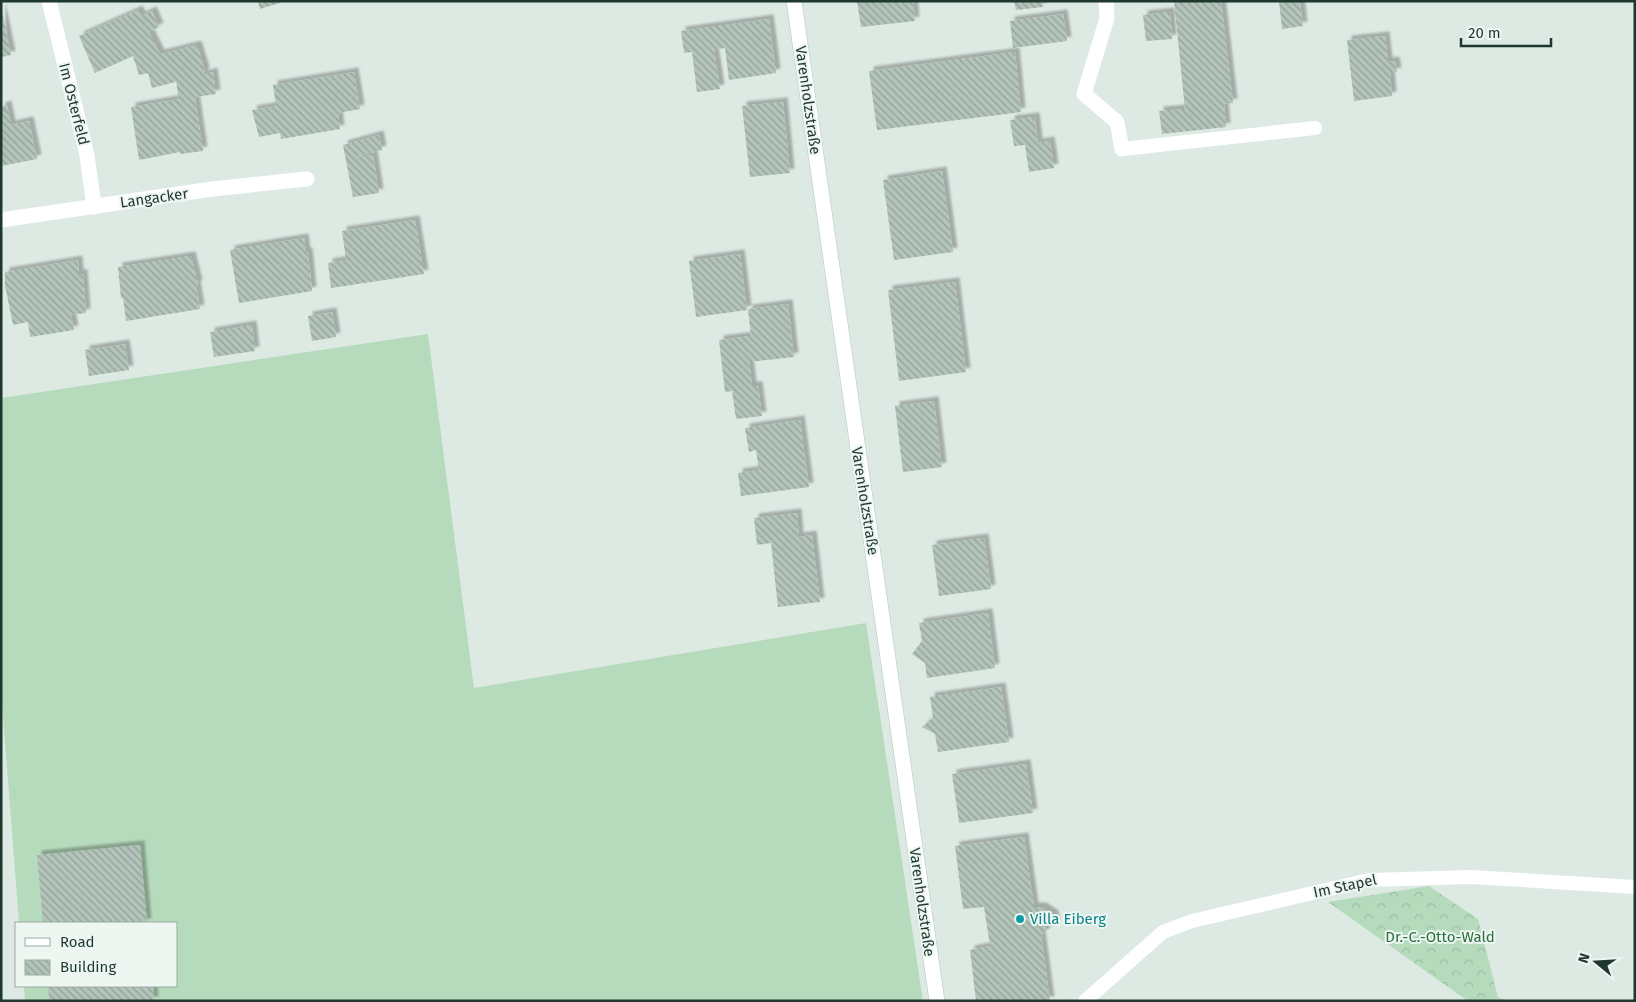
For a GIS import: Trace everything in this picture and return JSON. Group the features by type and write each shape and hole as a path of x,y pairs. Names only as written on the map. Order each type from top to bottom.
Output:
{"street":[{"name":"Im Osterfeld","path":"49,1 87,155 94,207"},
{"name":"Varenholzstraße","path":"794,1 937,1001"},
{"path":"1106,1 1107,18 1084,94 1117,122 1122,149"},
{"name":"Langacker","path":"1,220 212,189 307,180"}],"lane":[{"path":"1122,149 1315,128"},
{"name":"Im Stapel","path":"1085,1001 1163,932 1192,921 1369,880 1471,878 1635,887"}],"green space":[{"path":"428,334 474,688 866,623 923,1001 25,1001 24,987 178,987 178,922 19,922 1,690 1,398"},
{"name":"Dr.-C.-Otto-Wald","path":"1429,886 1478,919 1498,997 1508,1001 1468,1001 1328,902"}],"building":[{"path":"258,1 280,1 280,3 260,9"},
{"path":"857,1 913,1 915,21 861,27"},
{"path":"1014,1 1042,1 1043,7 1016,10"},
{"path":"1174,1 1221,1 1233,103 1224,104 1226,127 1162,134 1159,111 1185,109"},
{"path":"1279,1 1300,1 1303,26 1282,29"},
{"path":"1,7 11,55 1,57"},
{"path":"138,10 141,16 152,11 159,27 149,32 160,54 197,45 205,71 203,75 213,72 216,94 195,97 203,151 180,154 180,152 139,160 131,107 179,99 176,82 183,80 152,88 148,73 139,75 133,56 95,73 79,36"},
{"path":"1170,12 1172,39 1146,41 1143,15"},
{"path":"1063,14 1067,41 1013,48 1010,21"},
{"path":"769,19 776,73 729,80 725,48 714,50 720,89 697,92 692,52 684,53 681,31"},
{"path":"1385,36 1388,62 1395,61 1397,72 1390,73 1392,96 1354,101 1347,40"},
{"path":"1015,52 1021,112 877,130 869,71"},
{"path":"354,72 360,109 338,113 340,129 281,139 280,133 259,137 252,110 276,106 273,85"},
{"path":"783,102 790,173 750,177 742,106"},
{"path":"7,105 11,125 29,121 37,159 1,166 1,107"},
{"path":"1035,117 1038,143 1050,141 1054,168 1029,172 1025,145 1014,146 1010,120"},
{"path":"379,135 382,150 350,158 373,155 379,193 353,197 343,145"},
{"path":"942,171 953,252 894,260 883,180"},
{"path":"415,220 424,274 331,288 328,263 346,260 342,231"},
{"path":"304,238 306,253 308,252 312,291 239,303 230,250"},
{"path":"740,254 747,310 696,317 689,261"},
{"path":"191,256 198,284 196,285 200,309 126,321 123,298 121,298 118,267"},
{"path":"78,260 79,274 83,274 86,313 71,315 74,330 30,337 28,322 13,325 5,285 5,272"},
{"path":"955,282 966,372 899,381 888,290"},
{"path":"788,304 794,357 749,362 752,386 758,386 762,416 736,419 732,391 725,392 719,340 751,336 748,309"},
{"path":"332,312 336,337 312,341 308,316"},
{"path":"252,325 255,351 214,357 210,332"},
{"path":"125,344 129,370 89,376 85,350"},
{"path":"934,401 942,467 903,472 895,406"},
{"path":"800,420 809,487 741,496 738,473 759,470 756,450 749,452 745,428"},
{"path":"797,513 799,537 812,535 820,602 778,607 771,543 757,545 754,518"},
{"path":"984,538 991,589 939,596 932,545"},
{"path":"988,613 995,668 927,678 925,663 912,654 922,641 919,623"},
{"path":"1001,687 1009,742 938,752 935,734 922,727 933,718 930,697"},
{"path":"1026,764 1033,813 959,823 952,774"},
{"name":"Villa Eiberg","path":"1024,837 1034,907 1042,907 1054,915 1055,923 1041,935 1050,1001 976,1001 970,950 990,946 984,907 963,909 955,846"},
{"path":"140,845 147,922 43,922 37,855"},
{"path":"48,987 153,987 154,1001 49,1001"}],"place":[{"name":"Villa Eiberg","path":"1020,919"}]}
